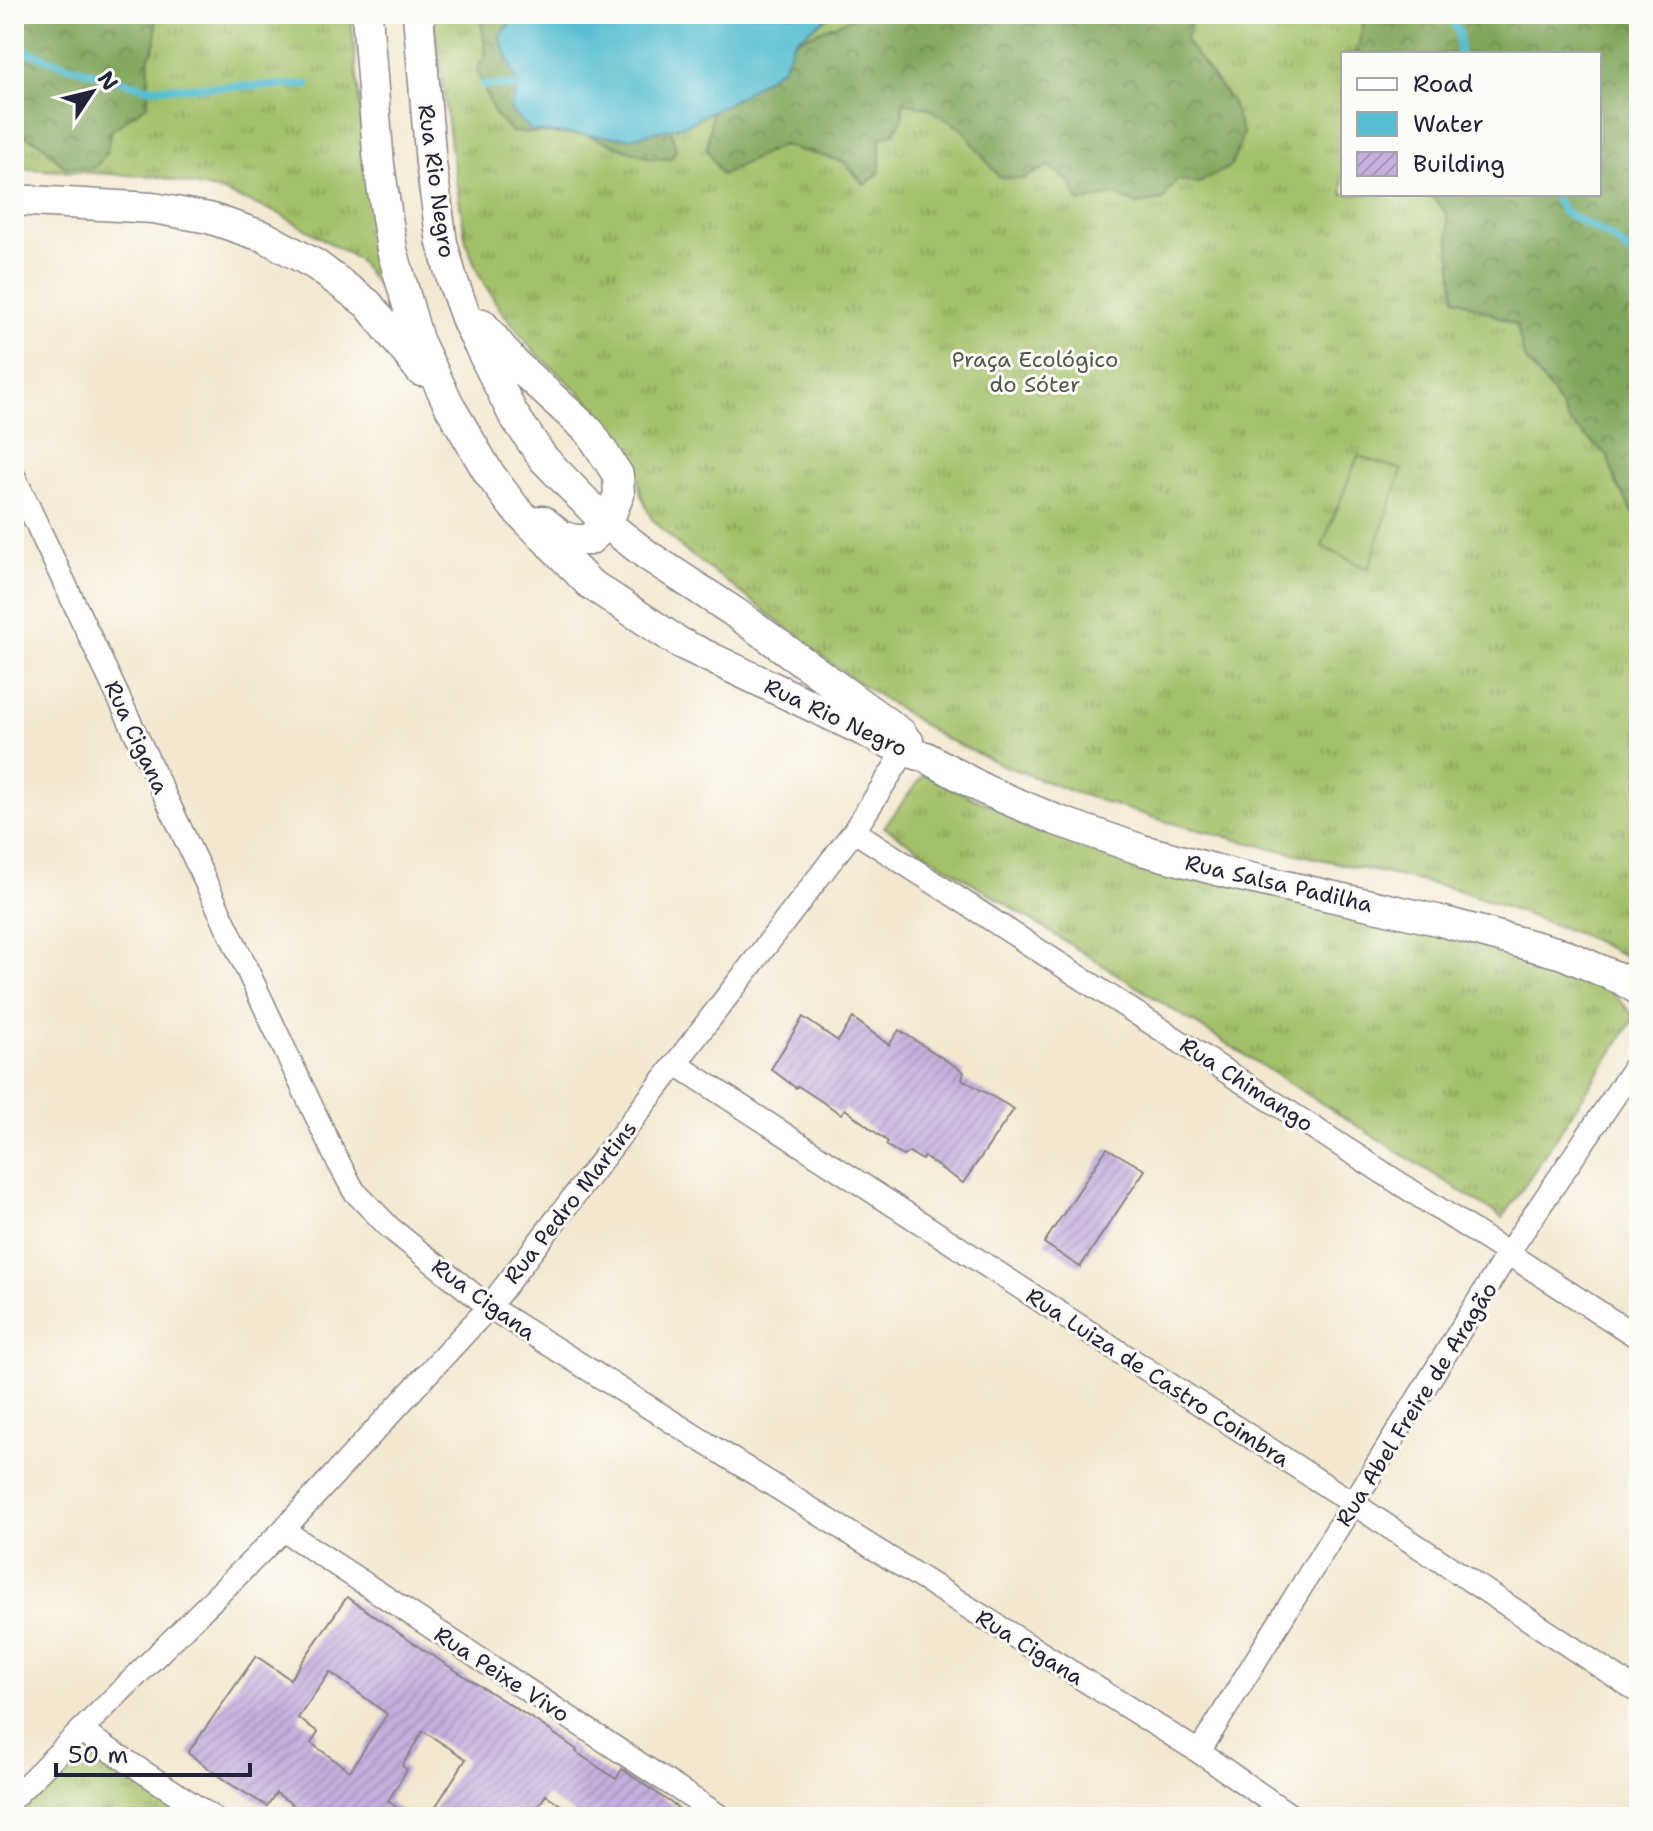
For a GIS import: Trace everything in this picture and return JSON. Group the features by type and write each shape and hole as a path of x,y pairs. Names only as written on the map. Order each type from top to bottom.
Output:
{"main road":[{"name":"Rua Rio Negro","path":"367,14 379,165 392,250 418,340 450,407 488,472 514,507 589,583 680,643 915,750"},
{"name":"Rua Rio Negro","path":"418,14 431,163 442,243 468,323 513,414 543,458 607,524 647,555 734,612 915,750"},
{"path":"14,200 153,208 209,218 265,237 316,265 368,304 450,407"},
{"path":"452,279 473,314 514,363 590,432 618,475 619,494 607,524 589,540 575,540 561,536 488,472"},
{"name":"Rua Salsa Padilha","path":"915,750 985,790 1056,820 1142,850 1232,874 1437,920 1563,954 1639,990"}],"street":[{"name":"Rua Cigana","path":"14,476 354,1191 390,1228 489,1307 1199,1752 1293,1817"},
{"name":"Rua Pedro Martins","path":"14,1797 283,1530 489,1307 915,750"},
{"name":"Rua Chimango","path":"854,831 1639,1338"},
{"name":"Rua Abel Freire de Aragão","path":"1199,1752 1508,1253 1639,1060"},
{"name":"Rua Luiza de Castro Coimbra","path":"676,1064 1639,1692"},
{"name":"Rua Peixe Vivo","path":"283,1530 721,1817"},
{"path":"81,1731 212,1817"}],"green space":[{"path":"14,14 351,14 364,148 386,297 357,259 278,213 220,191 159,177 14,168"},
{"path":"14,14 155,14 156,42 149,57 148,104 111,131 106,154 93,169 63,166 42,144 14,130"},
{"name":"Praça Ecológico do Sóter","path":"433,14 1639,14 1639,963 1582,935 1455,889 1171,823 1076,793 1005,766 942,737 838,669 683,549 651,518 641,495 636,467 597,409 532,349 498,306 479,275 466,242"},
{"path":"480,14 644,14 676,150 670,159 650,158 587,135 512,132 495,115 477,71 486,53"},
{"path":"861,14 1286,14 1278,23 1264,30 1194,15 1185,40 1231,101 1243,134 1231,166 1199,183 1177,180 1163,200 1136,204 1114,195 1079,202 1070,182 1049,166 1022,179 999,177 962,129 928,108 903,102 902,119 893,134 880,138 880,172 865,185 844,162 782,145 721,175 707,149 712,111 739,97 794,41"},
{"path":"1363,14 1639,14 1639,522 1616,483 1607,455 1570,423 1552,392 1524,358 1517,325 1455,298 1447,215 1433,196 1601,196 1601,52 1357,52"},
{"path":"1358,456 1402,470 1368,569 1322,546"},
{"path":"924,774 979,801 1559,969 1611,991 1635,1017 1503,1218 884,827"},
{"path":"86,1745 195,1817 14,1817"}],"water":[{"path":"518,14 832,14 794,41 783,67 739,97 686,125 629,138 532,131 510,110 518,85 500,37"}],"building":[{"path":"803,1017 838,1041 853,1018 889,1045 899,1030 964,1072 962,1079 1014,1109 963,1183 924,1157 922,1160 909,1152 903,1156 845,1109 841,1114 798,1086 796,1088 771,1069"},
{"path":"1107,1148 1145,1170 1080,1267 1044,1243"},
{"path":"347,1597 542,1725 616,1779 622,1769 691,1817 579,1817 546,1795 531,1817 429,1817 466,1759 423,1731 402,1766 407,1770 388,1801 410,1817 311,1817 276,1793 267,1806 188,1753 256,1656 290,1679","holes":["330,1672 387,1714 350,1771 311,1743 318,1732 298,1718"]}],"waterway":[{"path":"1448,14 1459,32 1459,52"},
{"path":"14,45 51,61 147,88 308,85"},
{"path":"483,85 518,86 525,80"},
{"path":"1554,196 1564,212 1611,237 1639,260"}]}
